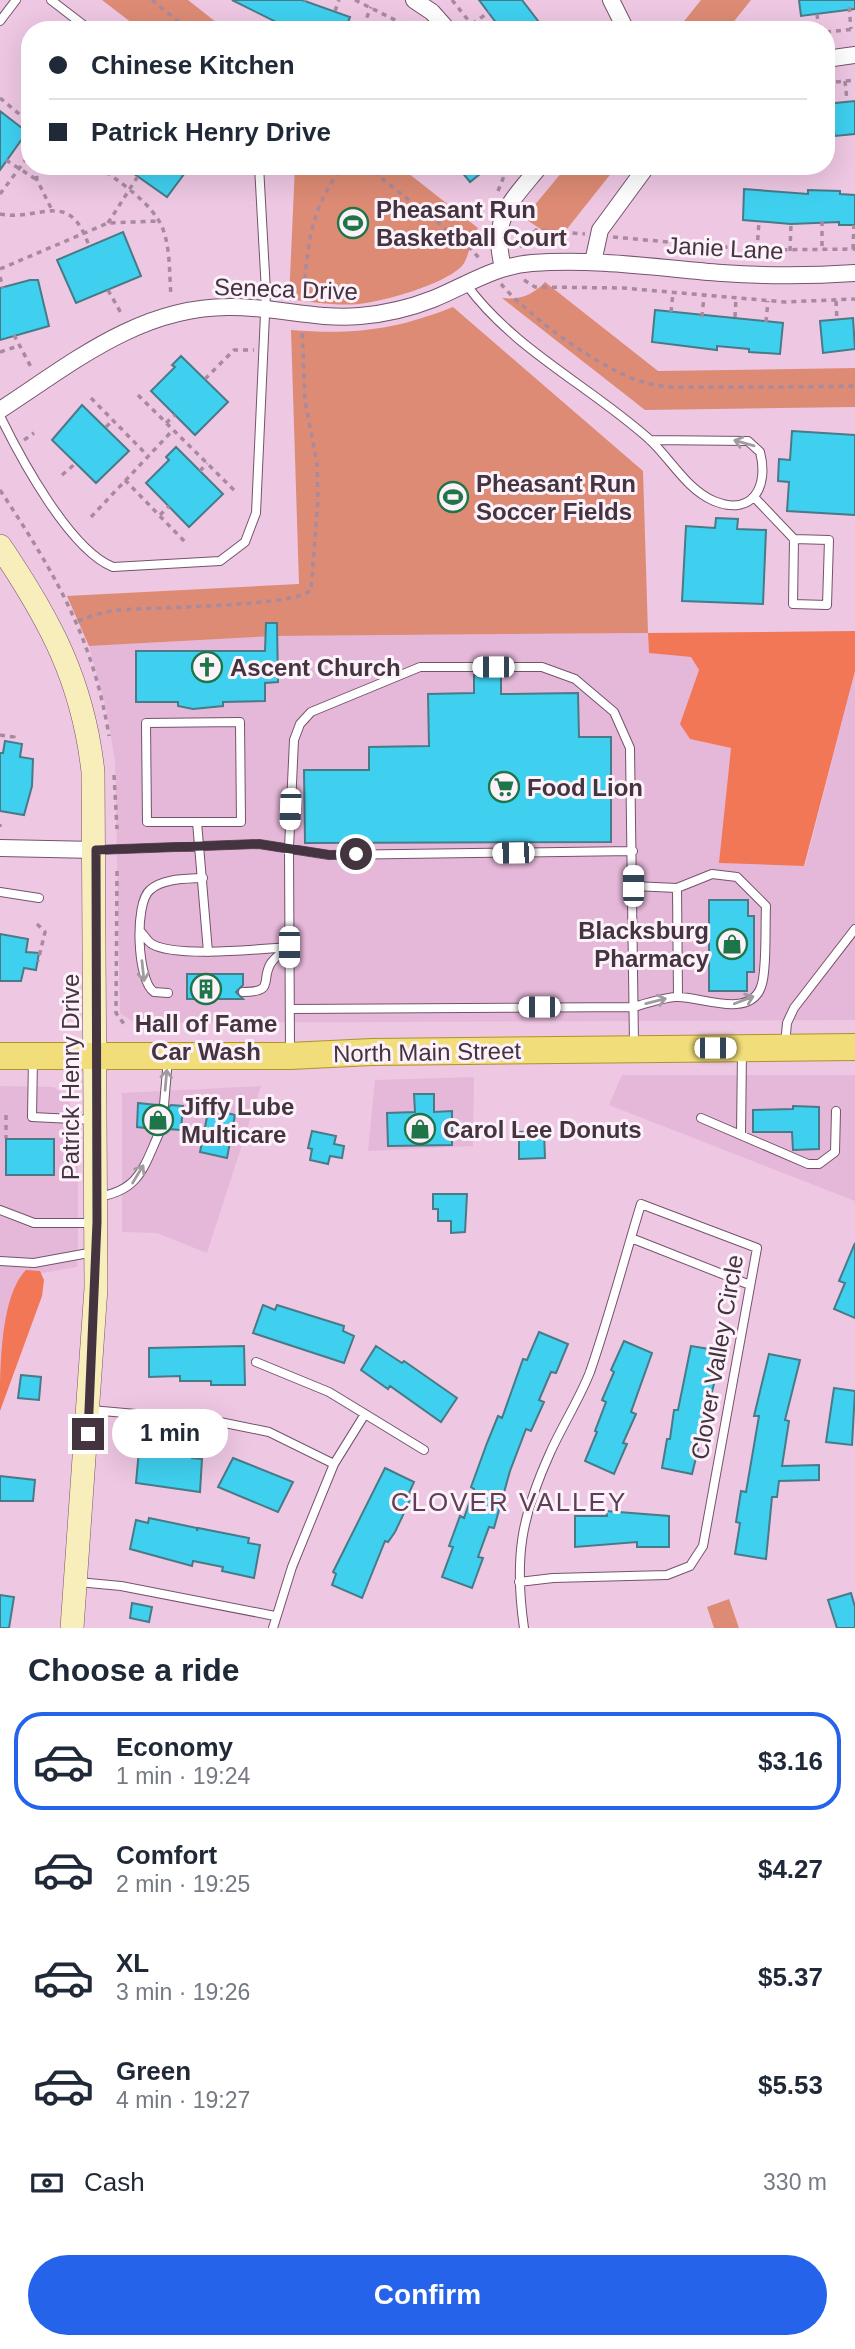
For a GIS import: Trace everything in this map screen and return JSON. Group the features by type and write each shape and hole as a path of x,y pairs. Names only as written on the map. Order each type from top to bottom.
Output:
{"main road":[{"name":"Patrick Henry Drive","path":"0,546 40,606 74,679 89,734 96,850 97,1251 90,1410 72,1628"},
{"name":"North Main Street","path":"0,1056 290,1056 855,1047"}],"street":[{"path":"414,0 440,21"},
{"path":"611,0 622,21"},
{"path":"835,57 855,55"},
{"path":"496,269 501,216 533,175"},
{"path":"593,262 594,230 640,175"},
{"name":"Janie Lane","path":"496,269 593,262 751,274 855,274"},
{"name":"Seneca Drive","path":"0,410 102,343 134,327 187,310 265,308 325,316 360,316 430,300 496,269"},
{"path":"0,848 96,850"}],"lane":[{"path":"0,21 16,0"},
{"path":"51,0 78,21"},
{"path":"0,416 15,446 79,544 97,560 113,566 220,561 245,542 256,513 265,308 259,175"},
{"path":"466,284 481,305 555,368 650,440 688,481 714,501 744,504 755,498 762,486 763,462 760,452 748,441 650,440"},
{"path":"755,498 794,539 793,604 827,604 829,540 794,539"},
{"path":"290,1056 289,848 294,740 300,724 311,712 420,667 542,667 575,679 614,712 630,748 634,1049"},
{"path":"240,722 241,822 197,822 147,822 146,723 240,722"},
{"path":"197,822 208,952"},
{"path":"96,850 259,844 330,855 633,851"},
{"path":"290,1009 634,1007 678,996 715,1004 735,1004 753,999 761,987 766,906 737,877 712,874 677,887 633,886"},
{"path":"168,993 153,992 144,981 138,914 142,900 150,889 167,881 203,878"},
{"path":"677,887 678,996"},
{"path":"0,892 39,898"},
{"path":"784,1048 787,1023 794,1008 855,929"},
{"path":"141,931 152,944 208,952 289,947"},
{"path":"243,992 257,992 265,986 271,964 289,947"},
{"path":"741,1135 742,1048"},
{"path":"33,1055 32,1117 97,1120"},
{"path":"164,1105 168,1055"},
{"path":"701,1118 808,1164 819,1164 835,1152 836,1111"},
{"path":"97,1198 118,1194 136,1182 161,1129"},
{"name":"Clover Valley Circle","path":"519,1582 553,1578 667,1575 679,1572 697,1558 711,1507 757,1248 641,1204 589,1373 549,1455 523,1525 519,1582 524,1628"},
{"path":"0,1210 34,1223 97,1222"},
{"path":"631,1238 750,1285"},
{"path":"0,1261 34,1263 97,1251"},
{"path":"256,1362 329,1392 424,1450"},
{"path":"90,1410 215,1421 269,1432 334,1464"},
{"path":"273,1628 292,1567 334,1464 365,1414"},
{"path":"76,1582 121,1586 275,1616"}],"path":[{"path":"152,0 178,21"},
{"path":"335,11 339,0"},
{"path":"355,0 398,21"},
{"path":"452,0 470,21"},
{"path":"365,21 371,7"},
{"path":"835,31 853,29 849,7"},
{"path":"476,21 489,12"},
{"path":"817,14 817,21"},
{"path":"835,82 855,80"},
{"path":"845,81 847,101"},
{"path":"0,98 21,115"},
{"path":"6,160 19,169"},
{"path":"0,194 21,166"},
{"path":"29,175 37,180"},
{"path":"37,175 52,210"},
{"path":"110,175 129,189 159,221 168,252 171,296"},
{"path":"303,302 312,220 337,175"},
{"path":"377,175 496,269 512,297 548,326 613,368 646,383 692,387 855,386"},
{"path":"108,223 138,176"},
{"path":"0,214 10,216 52,210 77,221 89,246"},
{"path":"0,269 108,223 159,221"},
{"path":"758,250 759,221"},
{"path":"822,221 822,251"},
{"path":"790,251 791,224"},
{"path":"536,230 586,234 594,230 758,250 822,251 854,249 855,225"},
{"path":"0,278 3,288"},
{"path":"535,287 673,293 768,301 855,299"},
{"path":"108,289 121,313"},
{"path":"671,312 673,293"},
{"path":"702,317 705,295"},
{"path":"735,317 736,298"},
{"path":"766,322 768,301"},
{"path":"836,301 838,320"},
{"path":"14,335 32,367"},
{"path":"0,352 19,346"},
{"path":"205,379 234,350 240,350"},
{"path":"138,395 234,490"},
{"path":"91,398 148,456"},
{"path":"166,423 175,415"},
{"path":"106,428 113,420"},
{"path":"91,517 173,430"},
{"path":"62,475 76,463"},
{"path":"200,471 207,463"},
{"path":"125,480 186,543"},
{"path":"160,515 169,506"},
{"path":"0,735 14,737 13,743"},
{"path":"117,871 116,1013 124,1024"},
{"path":"37,924 45,932 38,961"},
{"path":"6,1115 6,1138"}],"shaded area":[{"path":"102,0 188,0 215,21 129,21"},
{"path":"701,0 751,0 734,21 684,21"},
{"path":"295,175 410,175 478,228 464,264 452,274 427,286 398,296 359,304 289,299"},
{"path":"560,175 610,175 551,249 542,230 524,218"},
{"path":"545,282 658,371 855,368 855,407 645,410 502,298 526,296"},
{"path":"453,307 643,471 648,633 274,636 89,646 67,596 299,584 291,330 334,332 374,329 412,321"},
{"path":"855,631 855,671 804,866 719,863 731,748 690,739 680,724 699,670 691,657 649,653 648,633"},
{"path":"648,633 649,653 691,657 699,670 680,724 690,739 731,748 720,863 805,866 855,671 855,1020 135,1023 120,1013 115,761 106,708 89,646 274,636"},
{"path":"622,1075 855,1075 855,1201 609,1105"},
{"path":"474,1077 473,1146 368,1151 375,1080"},
{"path":"0,1086 54,1087 69,1099 78,1142 78,1241 77,1267 37,1274 0,1378"},
{"path":"261,1086 207,1253 157,1233 122,1232 122,1093"},
{"path":"26,1270 40,1271 44,1280 42,1296 0,1411 1,1355 6,1315 17,1282"},
{"path":"729,1599 739,1628 714,1628 707,1607"}],"building":[{"path":"232,0 302,0 350,17 348,21 274,21"},
{"path":"479,0 522,0 538,21 495,21"},
{"path":"799,0 855,0 855,9 801,16"},
{"path":"855,101 855,134 835,136 835,103"},
{"path":"0,111 21,127 21,140 0,170"},
{"path":"136,175 183,175 167,197"},
{"path":"464,175 479,175 470,182"},
{"path":"744,189 808,194 808,190 840,191 840,194 855,195 855,225 839,225 839,222 791,224 743,220"},
{"path":"123,232 141,276 76,303 57,260"},
{"path":"38,280 49,326 0,340 0,288"},
{"path":"655,310 783,323 780,354 652,342"},
{"path":"853,318 855,349 823,353 820,321"},
{"path":"181,356 228,402 195,435 151,391 175,367 172,365"},
{"path":"82,405 129,451 96,483 52,440"},
{"path":"792,431 855,435 855,515 787,511 789,482 778,481 779,459 790,460"},
{"path":"176,447 223,494 189,527 146,483 169,460 166,457"},
{"path":"716,518 738,519 737,529 766,530 763,604 682,601 686,526 715,528"},
{"name":"Ascent Church","path":"266,623 277,623 278,682 265,683 265,701 223,702 223,706 193,709 178,706 178,702 136,702 136,651 265,651"},
{"name":"Food Lion","path":"474,675 501,675 501,694 578,693 579,737 611,737 611,842 305,843 304,770 369,770 369,747 429,746 428,694 474,693"},
{"path":"5,741 22,744 20,757 33,759 32,786 24,815 0,811 0,753 3,753"},
{"name":"Blacksburg Pharmacy","path":"709,900 748,900 748,916 754,916 754,972 747,972 747,991 709,991"},
{"path":"0,934 28,939 26,952 39,953 36,970 24,968 21,981 0,981"},
{"name":"Hall of Fame Car Wash","path":"187,974 243,974 243,985 236,992 243,999 187,999"},
{"name":"Carol Lee Donuts","path":"414,1094 434,1094 434,1112 452,1111 452,1145 388,1146 387,1113 415,1112"},
{"path":"138,1103 157,1105 164,1112 171,1105 183,1106 181,1130 167,1129 161,1122 154,1129 137,1127"},
{"path":"793,1106 819,1107 819,1149 793,1150 792,1132 753,1132 753,1110 793,1109"},
{"path":"219,1111 235,1115 227,1158 200,1152 208,1112 218,1114"},
{"path":"312,1131 336,1136 334,1144 344,1146 342,1158 330,1156 328,1164 310,1160 312,1149 308,1148"},
{"path":"544,1131 545,1158 519,1159 519,1132"},
{"path":"6,1139 54,1139 54,1175 6,1175"},
{"path":"433,1194 467,1194 465,1232 451,1233 451,1221 438,1221 438,1209 433,1209"},
{"path":"855,1243 855,1318 834,1309 845,1283 839,1281"},
{"path":"263,1305 275,1310 277,1305 344,1326 343,1331 354,1336 344,1363 253,1333"},
{"path":"539,1332 568,1344 556,1373 551,1372 539,1400 544,1402 531,1431 526,1429 510,1471 494,1528 489,1527 478,1557 483,1558 472,1588 442,1577 453,1547 449,1546 460,1516 464,1518 474,1489 471,1487 498,1416 502,1418 523,1359 527,1360"},
{"path":"624,1341 652,1353 631,1412 636,1414 623,1443 627,1444 614,1474 585,1461 606,1402 602,1400 614,1372 611,1370"},
{"path":"244,1346 245,1385 180,1381 180,1376 149,1377 149,1348"},
{"path":"376,1346 402,1363 404,1361 457,1398 441,1422 390,1386 388,1389 361,1370"},
{"path":"691,1346 722,1351 692,1474 662,1468 674,1410 678,1410"},
{"path":"769,1354 800,1360 785,1420 789,1421 782,1466 819,1465 819,1480 779,1481 777,1497 772,1497 766,1559 735,1554 741,1491 746,1492 759,1416 754,1416"},
{"path":"21,1375 41,1377 39,1400 18,1398"},
{"path":"834,1388 855,1391 852,1445 826,1442"},
{"path":"139,1450 192,1455 192,1458 202,1459 200,1492 136,1483"},
{"path":"233,1458 293,1482 278,1512 218,1487"},
{"path":"385,1468 414,1482 409,1493 413,1494 395,1532 388,1542 385,1541 362,1598 332,1585 336,1574 333,1572"},
{"path":"0,1476 35,1480 33,1501 0,1501"},
{"path":"606,1511 669,1516 669,1547 637,1547 637,1542 575,1547 575,1516 607,1516"},
{"path":"149,1518 197,1528 197,1531 198,1528 249,1538 248,1543 260,1545 254,1578 222,1571 223,1567 193,1561 192,1566 130,1549 136,1520 148,1523"},
{"path":"851,1593 855,1607 855,1628 837,1628 828,1600"},
{"path":"0,1595 14,1597 9,1628 0,1628"},
{"path":"132,1603 152,1607 149,1622 130,1618"}],"place":[{"name":"Pheasant Run Basketball Court","path":"353,223"},
{"name":"Pheasant Run Soccer Fields","path":"453,497"},
{"name":"Ascent Church","path":"207,667"},
{"name":"Food Lion","path":"504,787"},
{"name":"Blacksburg Pharmacy","path":"732,944"},
{"name":"Hall of Fame Car Wash","path":"206,989"},
{"name":"Jiffy Lube Multicare","path":"158,1120"},
{"name":"Carol Lee Donuts","path":"420,1129"}],"district":[{"name":"CLOVER VALLEY","path":"509,1502"}],"route":[{"path":"88,1434 94,1343 97,1222 96,850 259,844 330,855 356,854"}]}
